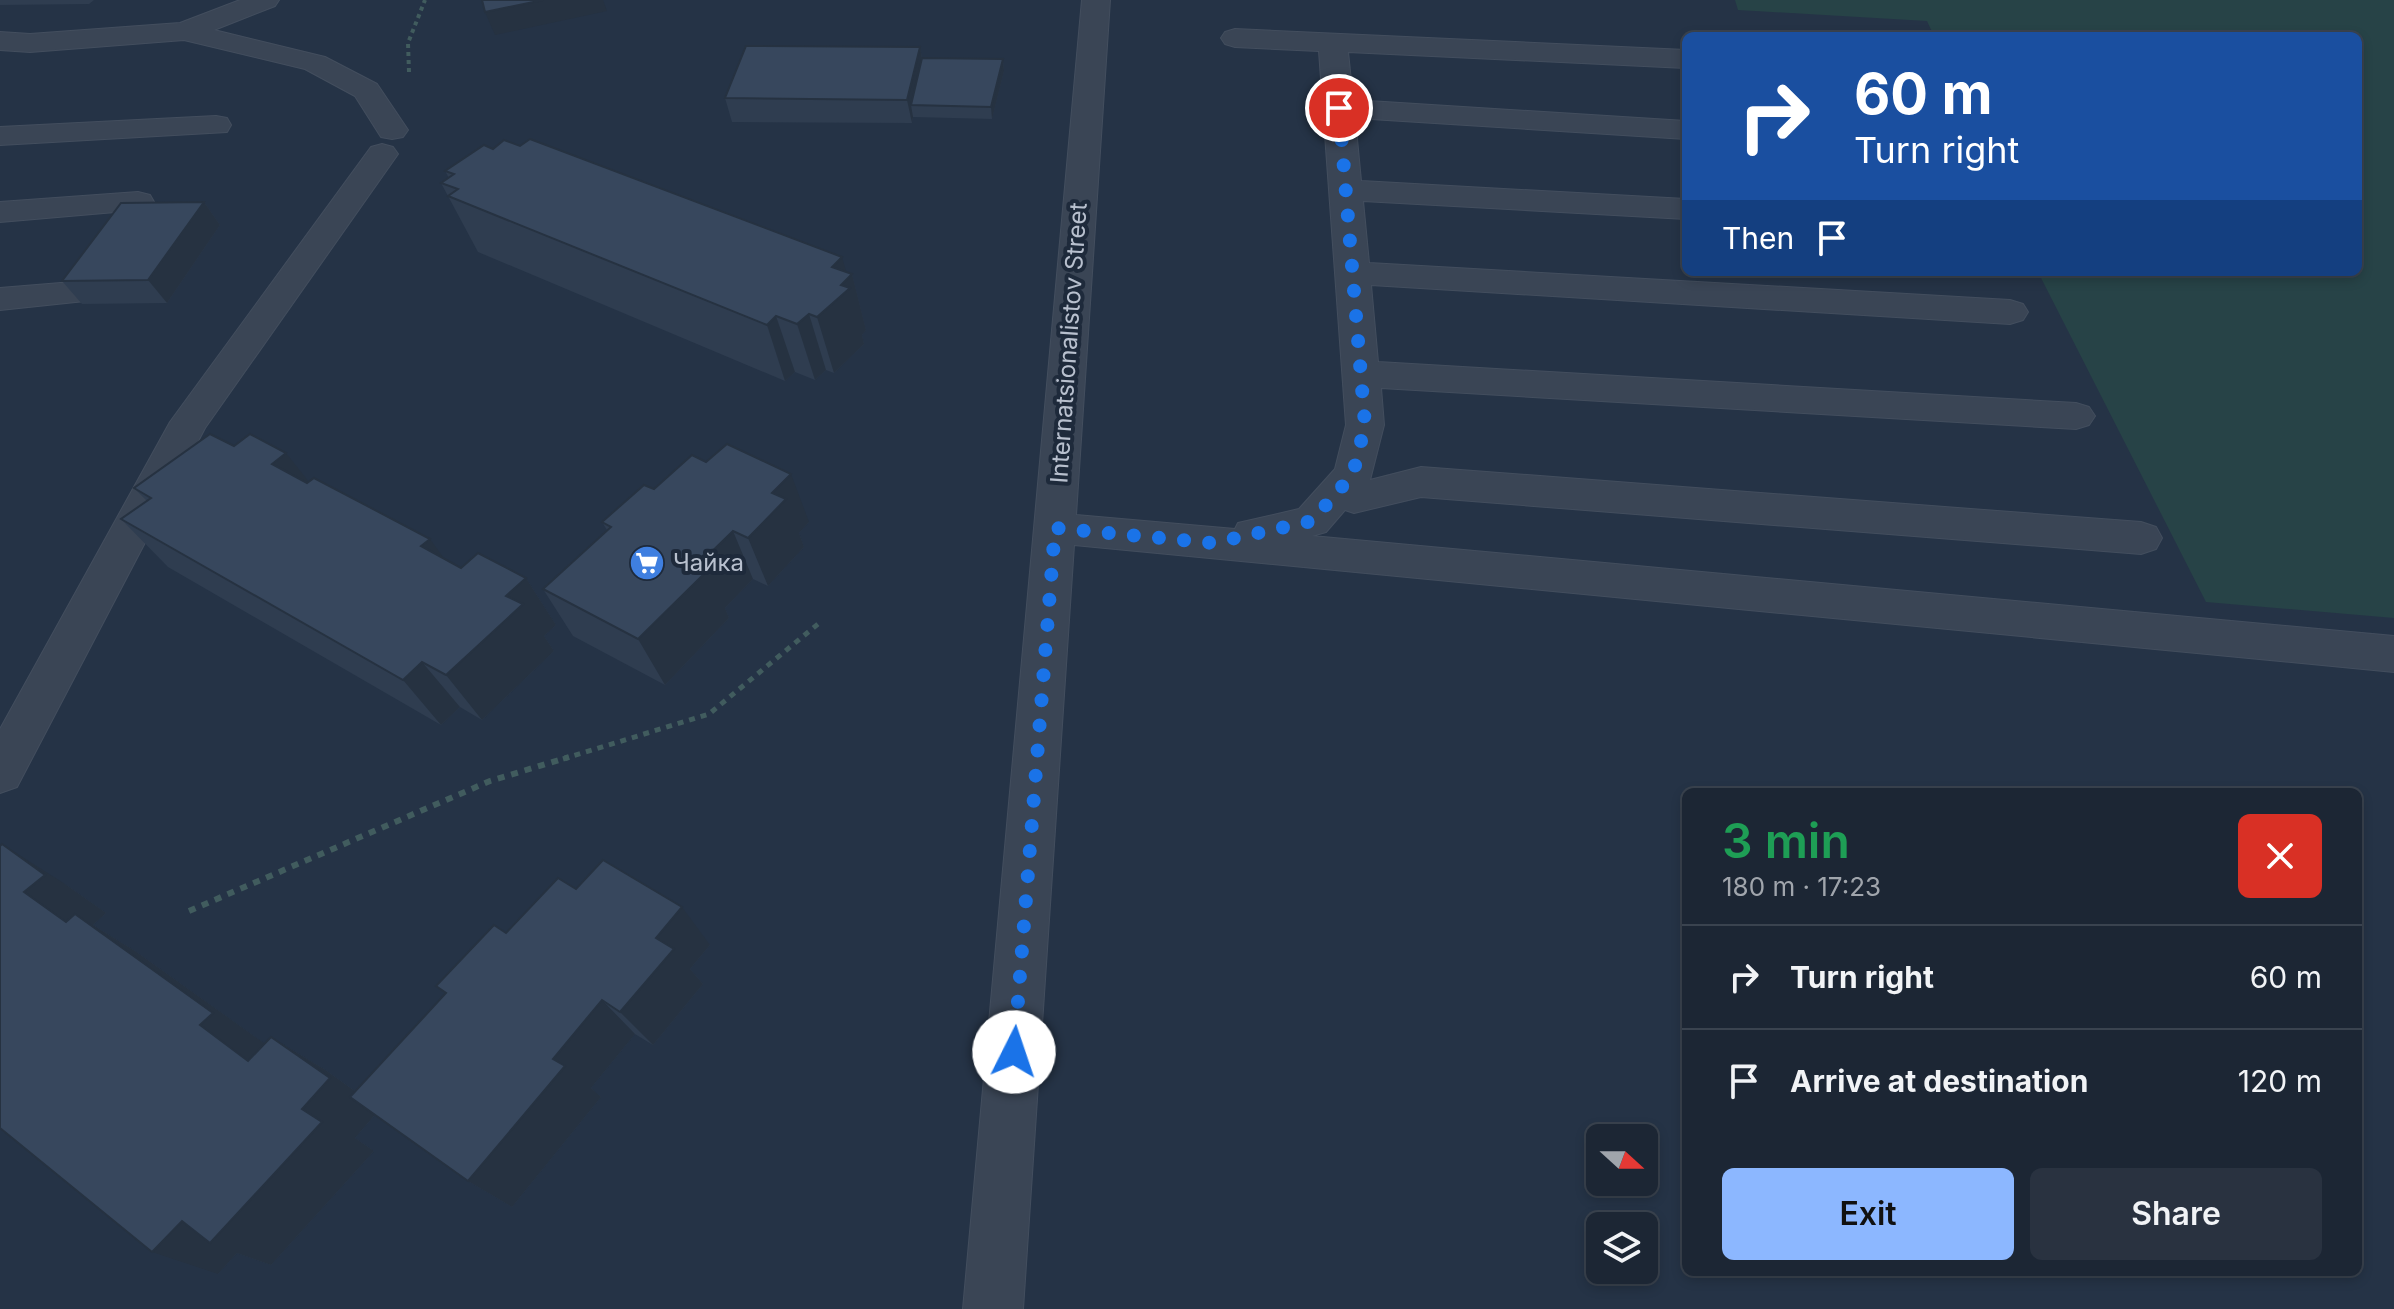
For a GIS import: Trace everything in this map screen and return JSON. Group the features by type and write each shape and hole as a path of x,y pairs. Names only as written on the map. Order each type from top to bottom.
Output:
{"street":[{"path":"0,41 30,43 184,31 265,0"},
{"name":"Internatsionalistov Street","path":"993,1309 1096,0"},
{"path":"0,773 189,422 387,142 366,90 315,63 184,31"},
{"path":"1235,38 1682,59"},
{"path":"1213,543 1312,521 1353,474 1365,425 1333,43"},
{"path":"1339,108 1682,130"},
{"path":"0,136 216,125"},
{"path":"1346,190 1682,209"},
{"path":"0,212 138,202"},
{"path":"1353,273 2010,312"},
{"path":"0,299 73,293"},
{"path":"1361,374 2076,416"},
{"path":"1337,492 1354,498 1421,482 2141,538"},
{"path":"1055,528 2394,654"}],"path":[{"path":"189,911 490,781 709,714 818,624"}],"green space":[{"path":"1735,0 2394,0 2394,618 2206,602 2040,276 2362,276 2362,32 1932,32 1927,21 1738,10"}],"building":[{"path":"482,0 543,0 485,12"},
{"path":"746,46 920,47 907,100 725,98"},
{"path":"922,58 1003,59 991,107 911,105"},
{"path":"530,139 842,257 832,267 852,274 841,285 850,288 817,317 809,314 797,324 776,316 767,325 448,196 458,189 441,183 454,174 445,171 484,145 493,149 504,140 520,146"},
{"path":"204,202 148,280 62,281 121,203"},
{"path":"210,434 234,446 250,434 286,453 272,464 307,483 314,478 430,539 421,546 461,568 478,553 526,578 506,596 523,604 446,675 422,662 403,680 121,519 151,498 134,488"},
{"path":"727,444 791,474 772,493 786,499 748,538 733,531 697,566 707,571 638,639 543,589 611,527 602,522 644,485 654,489 692,455 706,462"},
{"path":"2,844 45,875 24,892 66,922 75,914 213,1013 200,1025 248,1061 271,1037 330,1078 302,1109 322,1122 210,1243 182,1221 152,1252 0,1128"},
{"path":"603,860 682,907 656,938 674,949 620,1012 602,1000 553,1059 565,1066 468,1181 350,1097 446,993 436,986 494,925 506,933 558,878 576,889"}],"place":[{"name":"Чайка","path":"647,563"}],"route":[{"path":"1014,1052 1055,528 1213,543 1312,521 1353,474 1365,425 1339,108"}]}
